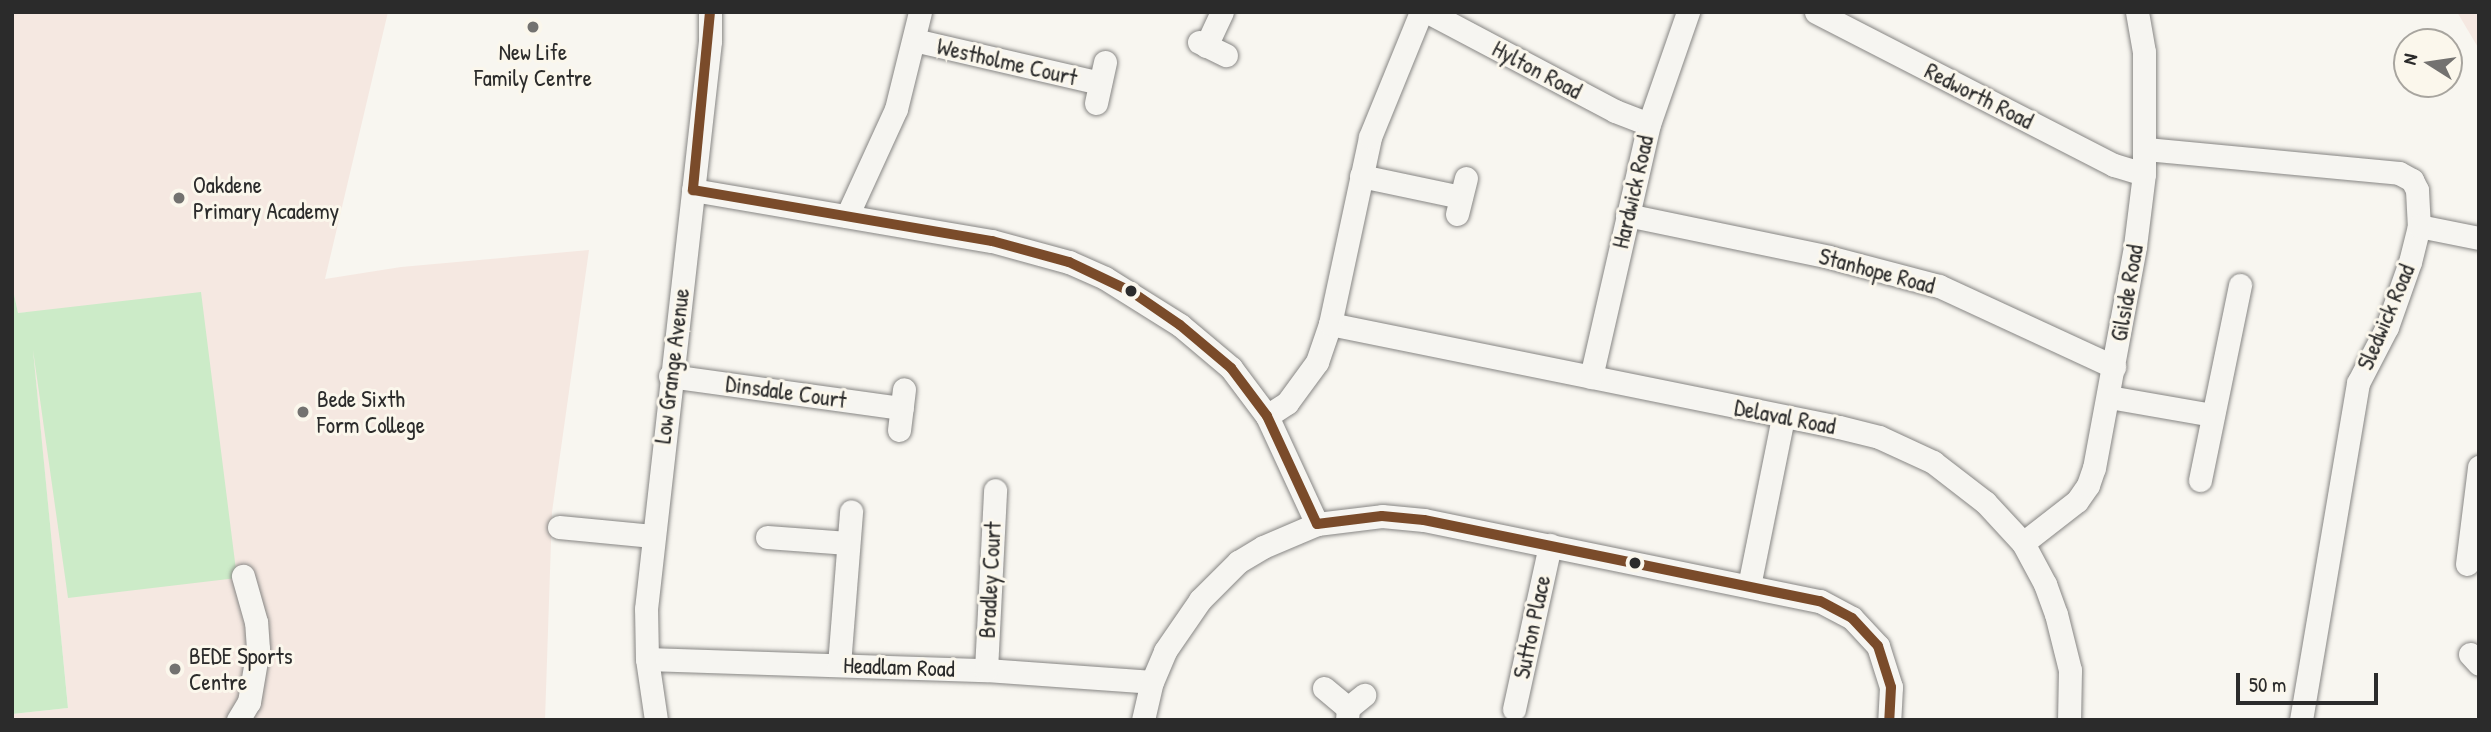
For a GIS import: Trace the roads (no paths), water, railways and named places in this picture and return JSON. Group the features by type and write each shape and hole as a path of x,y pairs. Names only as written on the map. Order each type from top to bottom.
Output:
{"street":[{"name":"Low Grange Avenue","path":"656,720 647,659 646,609 710,12"},
{"path":"847,216 888,131 920,12"},
{"path":"1210,48 1222,12"},
{"path":"1267,416 1287,403 1317,362 1330,324 1361,176 1383,101 1421,12"},
{"name":"Hylton Road","path":"1428,12 1615,111 1648,124"},
{"name":"Hardwick Road","path":"1591,377 1648,124 1688,12"},
{"name":"Redworth Road","path":"1816,12 2114,164 2144,174"},
{"name":"Gilside Road","path":"2023,542 2077,500 2088,485 2109,397 2135,246 2146,149 2144,52 2137,12"},
{"name":"Westholme Court","path":"914,40 1100,83"},
{"name":"Sledwick Road","path":"2146,149 2399,173 2412,180 2417,190 2419,226 2399,295 2358,383 2301,720"},
{"path":"1361,176 1461,196"},
{"path":"693,190 1032,250 1105,278 1132,292 1204,345 1230,368 1267,416 1317,524"},
{"name":"Stanhope Road","path":"1627,215 1840,259 1938,286 2114,368"},
{"path":"2419,226 2479,238"},
{"path":"2200,480 2239,285"},
{"name":"Delaval Road","path":"1330,324 1879,438 1933,462 1985,502 2023,542 2045,584 2056,614 2070,670 2069,720"},
{"name":"Dinsdale Court","path":"670,376 902,409"},
{"path":"2109,397 2212,415"},
{"path":"1749,586 1783,417"},
{"path":"2467,564 2476,514 2479,467"},
{"name":"Bradley Court","path":"986,670 995,484"},
{"path":"839,665 851,511"},
{"path":"1143,720 1152,682 1164,651 1181,625 1238,562 1263,547 1317,524 1382,516 1424,520 1820,601 1854,619 1878,646 1891,687 1889,720"},
{"path":"559,527 653,536"},
{"path":"767,537 848,542"},
{"name":"Sutton Place","path":"1514,709 1550,545"},
{"path":"238,720 249,702 258,649 256,622 243,576"},
{"name":"Headlam Road","path":"647,659 986,670 1152,682"},
{"path":"1324,688 1353,707"}],"place":[{"name":"New Life Family Centre","path":"533,27"},
{"name":"Oakdene Primary Academy","path":"179,198"},
{"name":"Bede Sixth Form College","path":"303,412"},
{"name":"BEDE Sports Centre","path":"175,669"}]}
